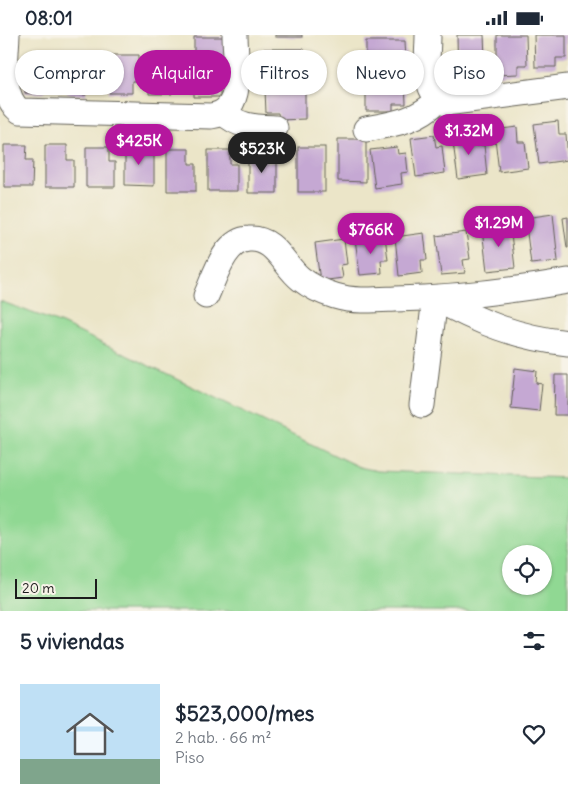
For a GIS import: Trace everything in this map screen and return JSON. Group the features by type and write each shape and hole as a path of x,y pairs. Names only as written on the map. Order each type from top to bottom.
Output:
{"street":[{"path":"7,35 5,88 8,101 6,113 211,116 224,113 233,103 235,97 235,35"},
{"path":"428,35 430,89 438,99 446,103 568,87"},
{"path":"366,129 410,120 422,114 438,99"},
{"path":"224,113 237,123 274,128"},
{"path":"206,296 226,253 232,246 250,239 269,244 300,278 330,295 354,300 435,298 568,281"},
{"path":"435,298 464,314 494,327 519,335 568,343"},
{"path":"422,405 435,298"}],"green space":[{"path":"0,301 62,324 359,467 378,471 568,478 568,611 0,611"}],"building":[{"path":"275,35 302,35 302,37 275,37"},
{"path":"457,35 484,35 485,50 457,50"},
{"path":"497,35 526,35 527,65 518,65 518,74 504,75 504,50 497,50"},
{"path":"534,35 566,35 566,58 556,58 556,67 535,67"},
{"path":"194,37 227,37 227,50 194,50"},
{"path":"366,41 405,41 405,50 366,50"},
{"path":"264,49 303,49 303,50"},
{"path":"124,55 134,55 132,93 124,93"},
{"path":"194,95 220,95 220,97 194,97"},
{"path":"265,95 305,95 305,119 279,120 278,113 266,113"},
{"path":"366,95 406,95 406,104 393,104 393,111 366,111"},
{"path":"558,121 559,134 566,134 568,160 539,164 534,124"},
{"path":"517,127 518,142 525,142 528,168 499,172 494,130"},
{"path":"476,132 477,146 484,145 487,175 458,179 452,135"},
{"path":"434,135 436,147 442,146 445,173 416,177 411,138"},
{"path":"338,139 366,139 366,182 338,181"},
{"path":"125,144 145,144 145,155 154,155 154,186 125,185"},
{"path":"4,145 27,145 26,160 33,160 32,187 4,187"},
{"path":"45,145 67,145 67,160 74,160 74,187 45,187"},
{"path":"86,147 109,147 109,162 115,162 115,187 86,187"},
{"path":"298,147 325,147 325,192 298,192"},
{"path":"397,147 398,154 406,153 408,172 401,173 402,184 375,188 370,150"},
{"path":"167,149 189,149 189,164 196,164 196,191 167,191"},
{"path":"208,150 230,150 230,164 237,164 237,191 208,191"},
{"path":"248,151 267,151 267,162 277,162 277,193 248,193"},
{"path":"553,214 558,261 531,264 525,218"},
{"path":"568,217 568,248 567,248 563,218"},
{"path":"510,225 515,268 487,271 482,229"},
{"path":"466,232 470,259 463,260 465,273 441,275 436,236"},
{"path":"424,233 427,260 421,260 422,273 399,276 395,237"},
{"path":"385,236 388,260 381,260 382,273 360,275 355,239"},
{"path":"344,239 347,264 341,265 343,278 320,281 315,243"},
{"path":"515,368 537,371 536,383 542,384 539,411 511,408"},
{"path":"555,375 568,375 568,415 554,415"}]}
